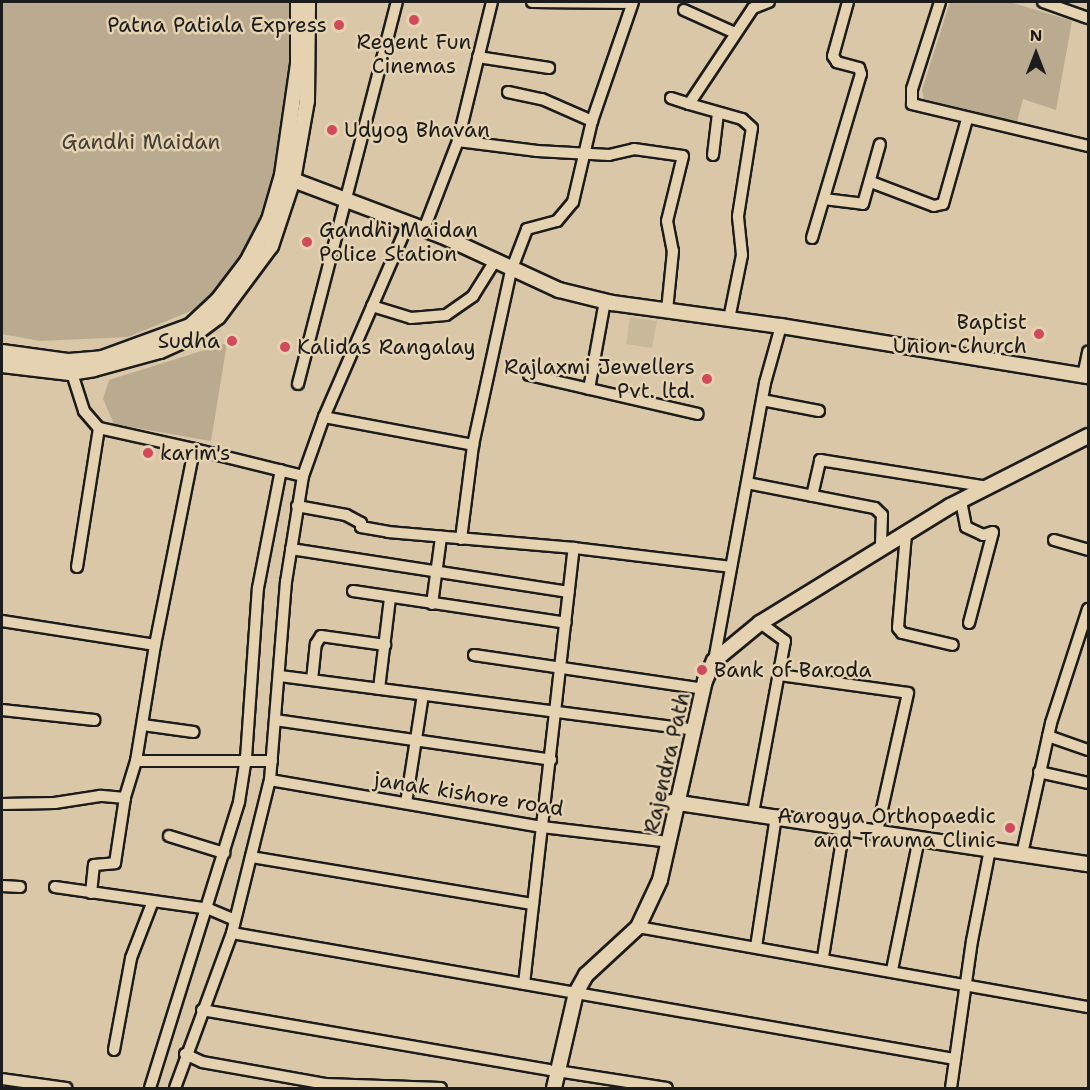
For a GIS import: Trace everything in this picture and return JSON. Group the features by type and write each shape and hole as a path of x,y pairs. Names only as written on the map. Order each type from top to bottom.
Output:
{"main road":[{"path":"287,178 298,64 298,2"},
{"path":"2,365 70,367 127,351 190,326 218,300 247,262 269,220 287,178 307,101 308,2"},
{"path":"287,178 424,229 511,271 559,290 605,301 781,326 1086,376"},
{"path":"2,352 70,367"},
{"path":"703,686 714,661 760,623 961,501 1089,436"},
{"name":"Rajendra Path","path":"546,1089 580,970 631,924 656,879 662,841 676,803 687,729 703,686"},
{"name":"Rajendra Path","path":"572,992 586,975 638,927 656,879 703,686"},
{"path":"676,803 1089,864"},
{"name":"Rajendra Path","path":"553,1071 554,1089"}],"street":[{"path":"298,384 397,2"},
{"path":"424,229 458,141 492,2"},
{"path":"461,539 473,445 511,271 527,229 557,221 573,202 592,121 633,2 532,2"},
{"path":"689,104 753,8 769,2"},
{"path":"812,238 861,74 859,68 837,62 833,56 844,2"},
{"path":"940,2 910,98 918,108 1089,146"},
{"path":"1043,2 1062,5 1089,18"},
{"path":"684,10 735,33"},
{"path":"478,57 549,68"},
{"path":"508,93 542,99 592,121"},
{"path":"671,98 749,122 753,136 738,216 742,255 729,318"},
{"path":"713,155 718,113"},
{"path":"871,182 934,206 943,204 967,119"},
{"path":"458,141 583,154 609,154 634,149 683,156 667,221 673,251 667,310"},
{"path":"824,200 859,206 866,200 880,144"},
{"path":"175,1089 184,1054 232,933 270,780 291,549 303,476 324,417 408,224"},
{"path":"372,306 411,318 446,315 474,296 494,262"},
{"path":"589,389 605,301"},
{"path":"714,661 762,400 781,326"},
{"path":"1086,376 1089,352"},
{"path":"70,367 84,411 99,428 303,476"},
{"path":"529,375 698,414"},
{"path":"762,400 819,411"},
{"path":"324,417 473,445"},
{"path":"77,567 99,428"},
{"path":"91,893 94,865 115,863 125,798 136,761 155,645 194,449"},
{"path":"812,496 820,460 988,487"},
{"path":"150,1089 209,909 246,758 258,588 281,470"},
{"path":"747,483 879,510 881,549"},
{"path":"961,501 966,527 983,535 993,532 969,623"},
{"path":"297,507 346,515 361,523 361,527 461,539 574,548 731,567"},
{"path":"906,534 898,628 902,633 953,645"},
{"path":"432,604 441,537"},
{"path":"1054,540 1089,550"},
{"path":"524,984 574,548"},
{"path":"291,549 569,592"},
{"path":"353,591 566,623"},
{"path":"379,689 390,598"},
{"path":"1022,854 1048,736 1089,609"},
{"path":"2,621 155,645"},
{"path":"753,813 786,641 760,623"},
{"path":"312,680 316,644 321,636 385,645"},
{"path":"474,656 703,686"},
{"path":"779,675 908,693 877,832"},
{"path":"280,676 687,729"},
{"path":"406,803 423,695"},
{"path":"2,710 94,720"},
{"path":"276,720 551,760"},
{"path":"143,725 194,732"},
{"path":"1048,736 1089,750"},
{"path":"136,761 246,758 272,761"},
{"path":"1039,772 1089,783"},
{"name":"janak kishore road","path":"270,780 542,826 662,841"},
{"path":"2,804 55,803 100,796 125,798"},
{"path":"756,947 776,816"},
{"path":"823,957 844,827"},
{"path":"169,836 224,853"},
{"path":"892,970 919,838"},
{"path":"951,1089 966,984 990,849"},
{"path":"251,857 533,904"},
{"path":"2,886 20,887"},
{"path":"55,887 209,909 235,920"},
{"path":"114,1050 130,958 153,901"},
{"path":"638,927 823,957 1089,1007"},
{"path":"232,933 955,1059"},
{"path":"202,1010 667,1089"},
{"path":"184,1054 202,1062 325,1086 441,1089"},
{"path":"2,1079 66,1089"}],"shaded area":[{"path":"630,317 657,321 652,348 626,344"}],"green space":[{"name":"Gandhi Maidan","path":"2,2 289,2 295,32 282,162 247,251 203,306 128,337 40,341 2,334"},
{"path":"950,2 1010,2 1072,21 1056,110 1023,99 1017,122 924,99 922,90"},
{"path":"227,343 211,441 114,424 103,399 109,380"}],"place":[{"name":"Regent Fun Cinemas","path":"414,20"},
{"name":"Patna Patiala Express","path":"339,25"},
{"name":"Udyog Bhavan","path":"332,130"},
{"name":"Gandhi Maidan Police Station","path":"307,242"},
{"name":"Baptist Union Church","path":"1039,334"},
{"name":"Sudha","path":"232,341"},
{"name":"Kalidas Rangalay","path":"285,347"},
{"name":"Rajlaxmi Jewellers Pvt. ltd.","path":"707,379"},
{"name":"karim's","path":"148,453"},
{"name":"Bank of Baroda","path":"702,670"},
{"name":"Aarogya Orthopaedic and Trauma Clinic","path":"1010,828"}]}
